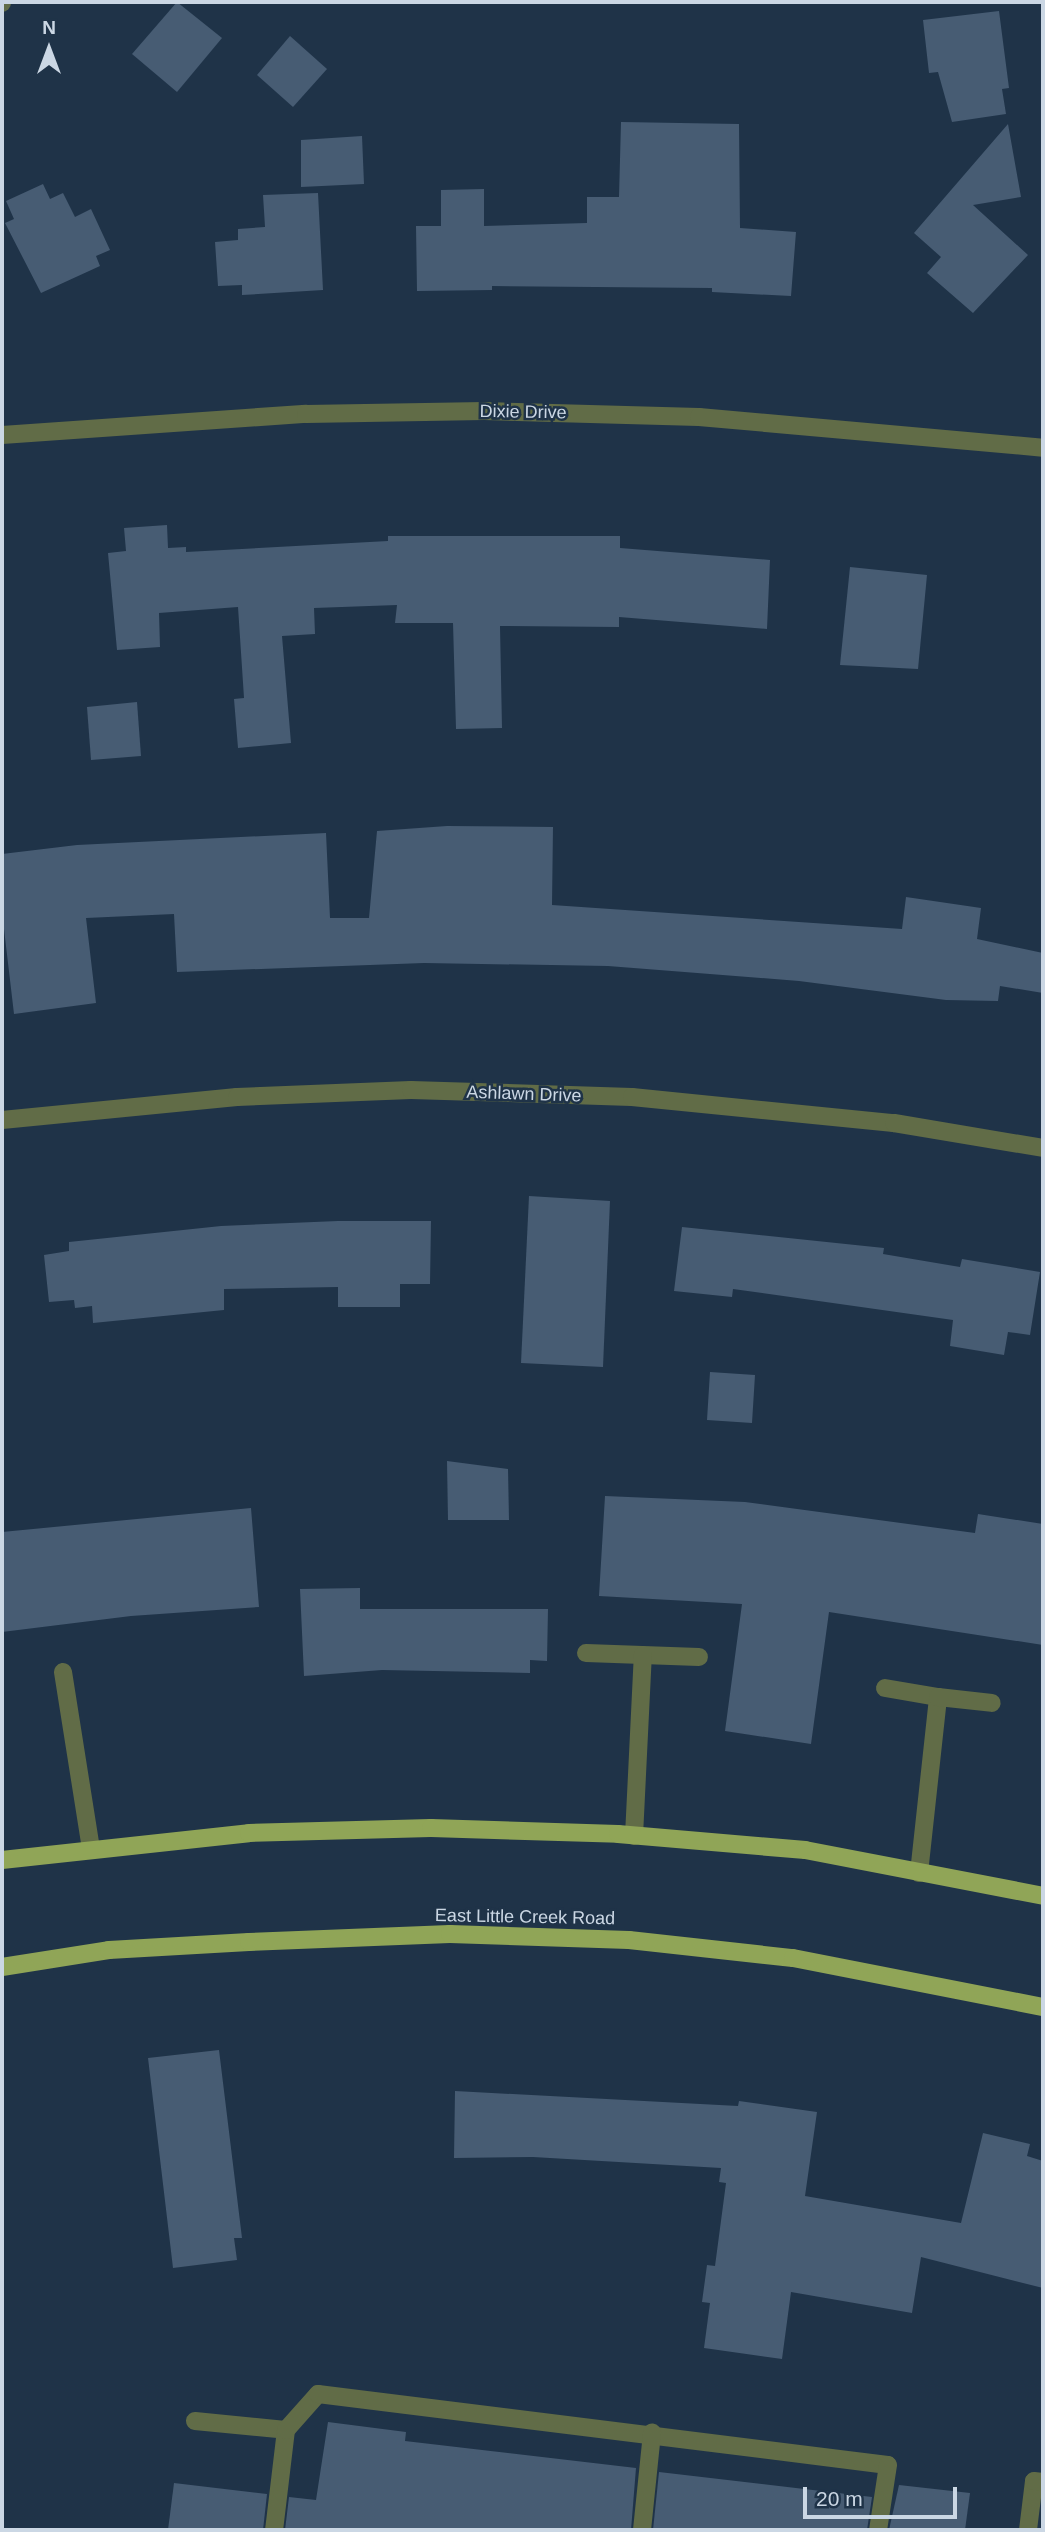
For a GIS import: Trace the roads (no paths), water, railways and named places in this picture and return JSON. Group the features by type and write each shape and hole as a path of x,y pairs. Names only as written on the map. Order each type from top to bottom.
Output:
{"main road":[{"path":"2,1860 91,1848 249,1833 431,1828 634,1836 805,1850 1043,1896"},
{"name":"East Little Creek Road","path":"2,1967 109,1950 249,1942 450,1934 629,1940 793,1958 1043,2007"}],"street":[{"name":"Dixie Drive","path":"2,435 306,414 484,411 699,417 1043,448"},
{"name":"Ashlawn Drive","path":"2,1120 237,1097 411,1090 632,1097 894,1123 1043,1148"},
{"path":"586,1653 699,1657"},
{"path":"634,1836 643,1655"},
{"path":"62,1672 91,1848"},
{"path":"886,1688 992,1703"},
{"path":"919,1873 938,1696"},
{"path":"274,2530 286,2430 318,2394 652,2432 888,2465 878,2530"},
{"path":"195,2421 286,2430"},
{"path":"642,2530 652,2432"},
{"path":"1028,2530 1034,2481 1043,2482"}]}
